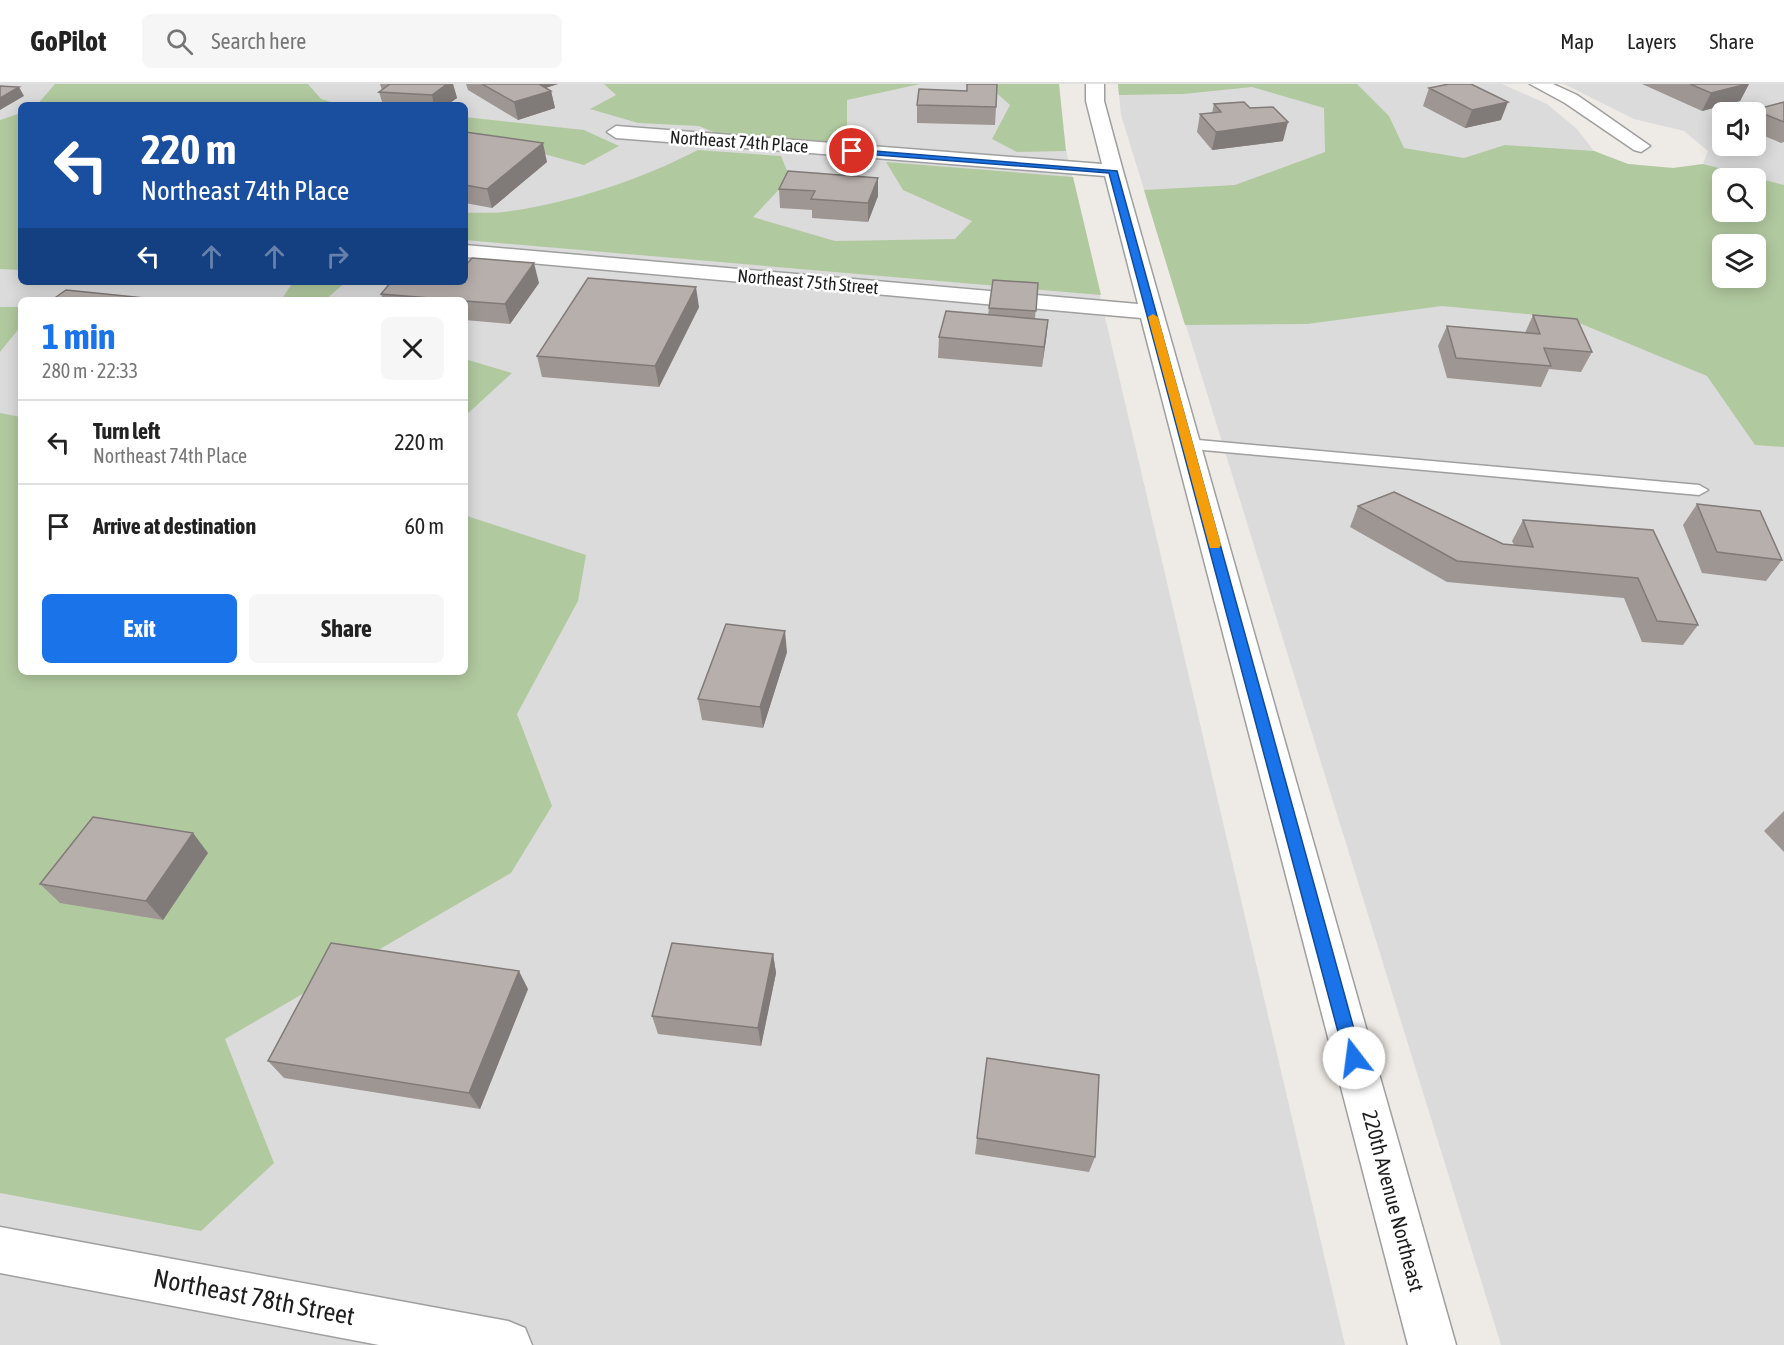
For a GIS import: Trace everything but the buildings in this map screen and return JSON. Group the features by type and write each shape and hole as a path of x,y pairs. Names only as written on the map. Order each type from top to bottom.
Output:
{"street":[{"name":"220th Avenue Northeast","path":"1095,84 1095,101 1113,171 1432,1345"},
{"path":"1539,84 1571,99 1641,146"},
{"name":"Northeast 74th Place","path":"616,132 1113,171"},
{"name":"Northeast 75th Street","path":"468,251 1152,312"},
{"name":"Northeast 78th Street","path":"0,1250 508,1345"}],"lane":[{"path":"1187,444 1699,490"}],"shaded area":[{"path":"0,84 1059,84 1063,137 1345,1345 0,1345"},
{"path":"1118,84 1502,84 1547,104 1577,129 1594,151 1628,164 1673,168 1703,164 1708,151 1684,131 1634,119 1564,84 1784,84 1784,1345 1501,1345 1121,115"}],"green space":[{"path":"55,84 308,84 321,99 331,102 40,102"},
{"path":"604,84 920,84 847,100 847,125 839,145 723,136 699,126 638,123 590,109 616,95"},
{"path":"971,84 1059,84 1066,151 1017,152 992,139 1010,105 992,89"},
{"path":"1118,84 1357,84 1389,116 1404,148 1464,158 1505,145 1594,151 1628,164 1673,168 1703,164 1718,168 1712,168 1712,222 1766,222 1766,180 1784,185 1784,447 1755,445 1707,376 1567,318 1442,306 1307,324 1185,325 1144,190 1235,185 1325,152 1324,108 1252,87 1183,94 1119,95"},
{"path":"18,114 18,270 0,269 0,120"},
{"path":"468,117 584,130 619,146 584,165 533,151 468,146"},
{"path":"698,150 781,156 790,178 753,217 835,241 955,239 972,221 903,190 886,162 1073,177 1101,295 468,240 468,213 505,212 558,202 631,180"},
{"path":"291,285 342,285 328,297 283,297"},
{"path":"0,307 18,307 18,330 0,352"},
{"path":"468,360 512,373 468,413"},
{"path":"0,413 18,416 18,675 468,675 468,516 586,555 578,601 517,714 552,806 511,873 225,1039 274,1163 201,1231 0,1193"}],"slow traffic":[{"path":"1153,317 1215,545"}],"route":[{"path":"852,151 1113,171 1354,1058"}]}
